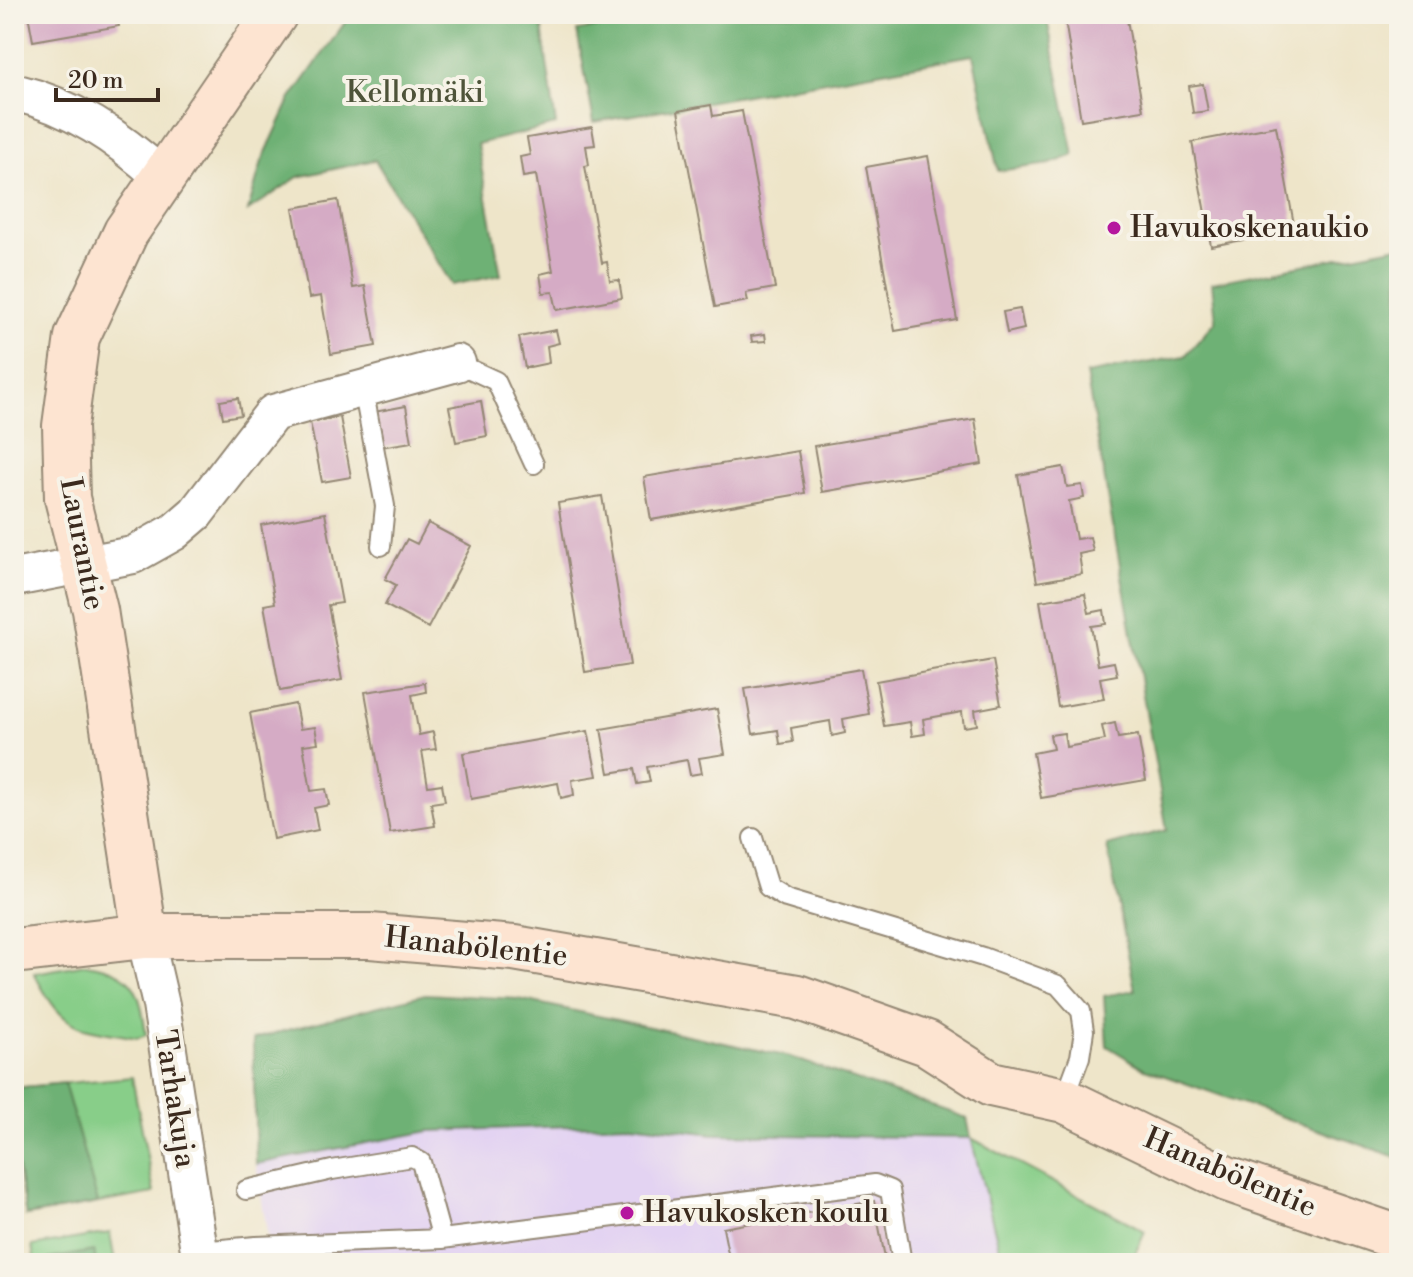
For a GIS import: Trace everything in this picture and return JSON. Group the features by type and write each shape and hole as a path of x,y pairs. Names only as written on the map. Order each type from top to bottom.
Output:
{"main road":[{"name":"Laurantie","path":"145,936 86,565 67,484 65,426 77,337 126,232 275,14"},
{"name":"Hanabölentie","path":"14,951 145,936 370,936 514,948 797,997 927,1043 991,1084 1064,1100 1227,1179 1399,1238"}],"street":[{"path":"14,92 80,115 129,147 162,177"},
{"path":"14,578 133,555 174,532 196,513 273,413 457,363"},
{"name":"Tarhakuja","path":"145,936 161,1005 200,1257"}],"lane":[{"path":"457,363 496,381 534,464"},
{"path":"363,388 385,506 381,546"},
{"path":"753,838 768,887 786,898 983,957 1058,985 1081,1011 1084,1031 1080,1057 1064,1100"},
{"path":"246,1190 412,1157 421,1162 426,1173 442,1239"},
{"path":"200,1257 256,1246 442,1239 875,1184 890,1190 902,1263"}],"shaded area":[{"name":"Havukosken koulu","path":"631,1124 714,1134 971,1138 1003,1263 272,1263 256,1164 430,1131"}],"green space":[{"name":"Kellomäki","path":"351,14 540,14 556,125 477,144 501,275 452,285 375,160 298,177 248,211 262,161 290,100"},
{"path":"673,14 1046,14 1074,155 1050,164 998,171 973,55 594,122 577,31"},
{"path":"1399,246 1399,1158 1145,1069 1107,1046 1104,996 1135,990 1107,846 1167,830 1086,374 1185,356 1216,321 1212,283"},
{"path":"86,964 116,972 132,986 138,995 146,1035 138,1038 74,1024 55,1007 34,973"},
{"path":"425,994 519,999 790,1057 967,1118 971,1138 714,1134 631,1124 430,1131 256,1164 253,1039"},
{"path":"132,1077 154,1193 26,1216 14,1146 14,1088"},
{"path":"64,1083 98,1203 26,1216 14,1146 14,1088"},
{"path":"971,1138 1145,1231 1131,1263 1003,1263"},
{"path":"110,1233 115,1263 35,1263 32,1246"},
{"path":"94,1251 96,1263 50,1263 49,1259"}],"building":[{"path":"28,14 117,14 119,26 33,41"},
{"path":"1064,14 1126,14 1143,110 1081,120"},
{"path":"1203,84 1208,111 1193,113 1189,86"},
{"path":"711,105 713,116 742,111 775,288 746,293 748,301 715,307 678,111"},
{"path":"1276,126 1295,230 1211,246 1192,142"},
{"path":"592,127 595,145 586,146 589,165 585,166 602,263 607,262 610,281 619,280 622,298 557,310 553,292 543,293 540,274 553,271 536,175 523,177 520,157 530,155 527,138"},
{"path":"928,156 957,320 895,331 866,167"},
{"path":"338,200 353,288 365,286 376,346 331,354 321,296 309,298 293,208"},
{"path":"1020,309 1024,329 1007,333 1003,312"},
{"path":"556,330 559,343 547,346 549,363 525,368 519,337"},
{"path":"765,334 766,341 752,342 751,336"},
{"path":"238,398 241,415 223,418 220,401"},
{"path":"481,401 487,436 456,442 449,407"},
{"path":"406,406 412,442 380,447 374,412"},
{"path":"340,417 351,477 322,482 310,422"},
{"path":"975,419 982,464 822,492 814,446"},
{"path":"798,451 805,493 651,520 644,477"},
{"path":"1063,467 1067,487 1082,485 1084,498 1069,501 1076,539 1090,537 1093,551 1079,554 1082,574 1037,582 1018,475"},
{"path":"602,496 630,665 585,672 558,503"},
{"path":"325,513 342,603 328,605 342,680 280,691 264,605 275,603 261,525"},
{"path":"428,523 471,546 428,628 385,605 396,585 385,579 407,539 417,544"},
{"path":"1085,594 1089,613 1104,610 1106,624 1091,626 1098,665 1114,662 1117,675 1100,678 1104,699 1058,707 1040,601"},
{"path":"993,660 1001,705 975,710 977,725 964,727 962,712 923,719 925,734 912,736 910,722 884,726 876,681"},
{"path":"861,669 869,714 843,719 845,733 832,736 830,721 791,728 793,742 780,744 778,730 753,734 745,689"},
{"path":"425,683 426,692 412,695 419,735 433,732 436,749 422,751 428,786 442,784 445,801 431,803 435,826 390,833 365,692"},
{"path":"295,704 300,729 315,727 318,743 303,745 311,791 326,789 329,805 314,808 318,830 273,839 250,713"},
{"path":"717,709 725,754 699,758 702,773 690,775 687,760 647,767 650,782 637,784 634,769 609,773 601,729"},
{"path":"1115,723 1118,738 1138,735 1146,780 1041,798 1033,753 1053,749 1050,735 1064,733 1066,747 1105,740 1102,726"},
{"path":"588,731 597,776 572,780 574,795 561,798 558,783 471,799 463,753"},
{"path":"874,1201 886,1263 730,1263 723,1228"}],"place":[{"name":"Havukoskenaukio","path":"1114,228"},
{"name":"Havukosken koulu","path":"627,1213"}]}
